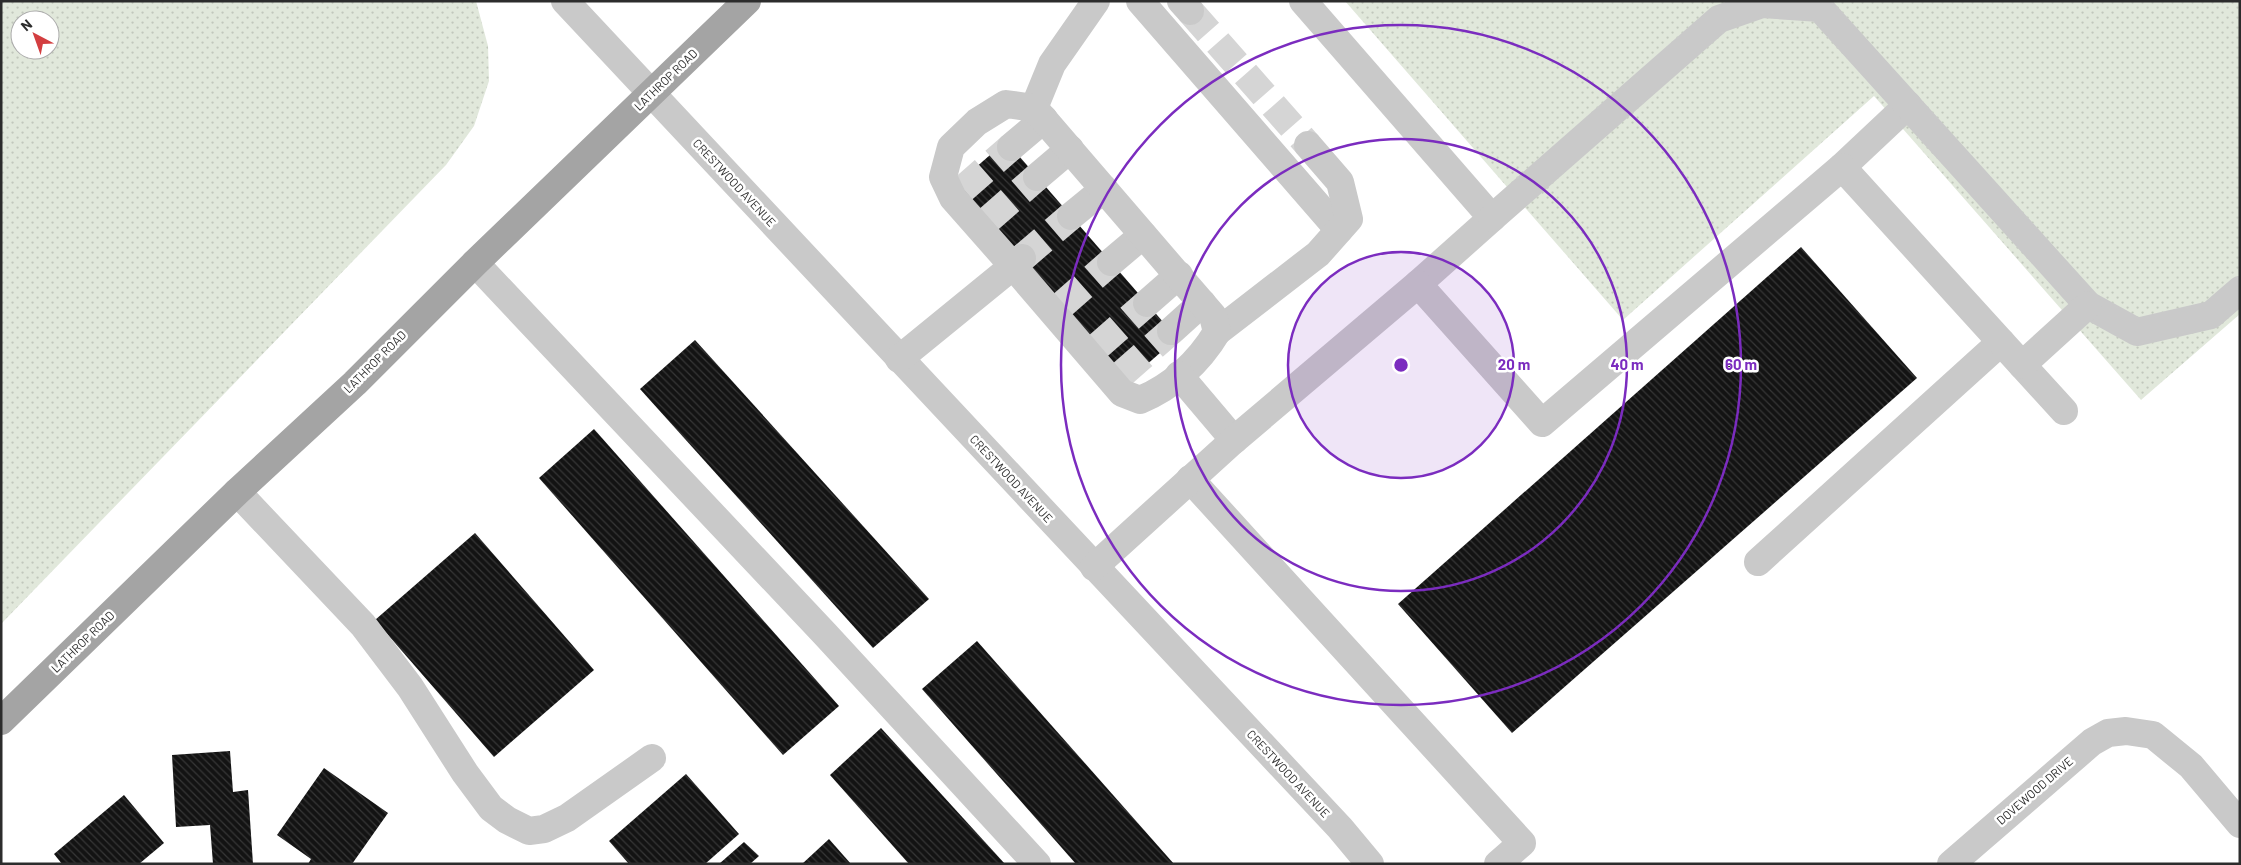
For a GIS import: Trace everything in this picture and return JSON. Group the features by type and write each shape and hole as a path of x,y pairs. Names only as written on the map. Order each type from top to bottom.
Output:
{"main road":[{"name":"LATHROP ROAD","path":"1,721 237,492 355,383 475,263 747,1"}],"street":[{"name":"CRESTWOOD AVENUE","path":"565,1 650,94 1340,828 1370,864"},
{"path":"1011,147 1039,113 1052,64 1096,1"},
{"path":"1140,1 1339,230"},
{"path":"1303,1 1492,218"},
{"path":"1094,567 1234,440 1418,284 1719,19 1762,4 1820,8 2088,305 2136,332 2211,315 2240,290"},
{"path":"1217,332 1213,316 1039,113 1006,104 977,122 951,147 943,177 1117,378 1122,393 1140,400 1160,392 1206,351 1217,332 1318,254 1349,219 1340,182 1308,146"},
{"path":"1418,284 1542,423 1842,167 1908,105"},
{"path":"1037,177 1070,149"},
{"path":"1842,167 2064,410"},
{"path":"1071,216 1104,189"},
{"path":"1111,262 1143,235"},
{"path":"899,359 1018,262"},
{"path":"475,263 825,634 1037,864"},
{"path":"1147,303 1179,276"},
{"path":"1171,331 1202,303"},
{"path":"2022,364 2088,305"},
{"path":"1758,562 2001,342"},
{"path":"1179,375 1234,440"},
{"path":"1190,480 1522,842 1498,864"},
{"path":"237,492 364,625 410,686 465,774 491,808 507,820 529,832 544,829 567,818 652,758"},
{"name":"DOVEWOOD DRIVE","path":"1951,864 2092,742 2108,734 2126,731 2153,736 2191,766 2240,824"}],"shaded area":[{"path":"1,1 476,1 488,46 489,81 474,126 446,165 1,624"},
{"path":"1345,1 2240,1 2240,314 2141,400 1874,96 1623,320"}],"building":[{"path":"1006,141 1177,338 1128,381 958,183"},
{"path":"1801,247 1917,378 1512,733 1398,604"},
{"path":"695,340 929,599 873,648 640,389"},
{"path":"594,429 839,706 783,755 539,478"},
{"path":"475,533 594,670 494,757 375,620"},
{"path":"977,641 1174,864 1076,864 922,689"},
{"path":"881,728 1005,864 909,864 830,775"},
{"path":"230,751 233,792 248,790 253,864 213,864 210,825 176,827 172,755"},
{"path":"324,768 388,813 352,864 308,864 311,859 277,835"},
{"path":"686,774 739,834 705,864 629,864 609,841"},
{"path":"124,795 164,843 139,864 62,864 54,854"},
{"path":"829,839 851,864 802,864"},
{"path":"744,842 759,856 750,864 719,864"}],"tunnel":[{"path":"1190,11 1308,145"},
{"path":"963,189 1011,147"},
{"path":"989,219 1037,177"},
{"path":"1022,258 1071,216"},
{"path":"1062,305 1111,262"},
{"path":"1098,346 1147,303"},
{"path":"1122,374 1171,331"}]}
